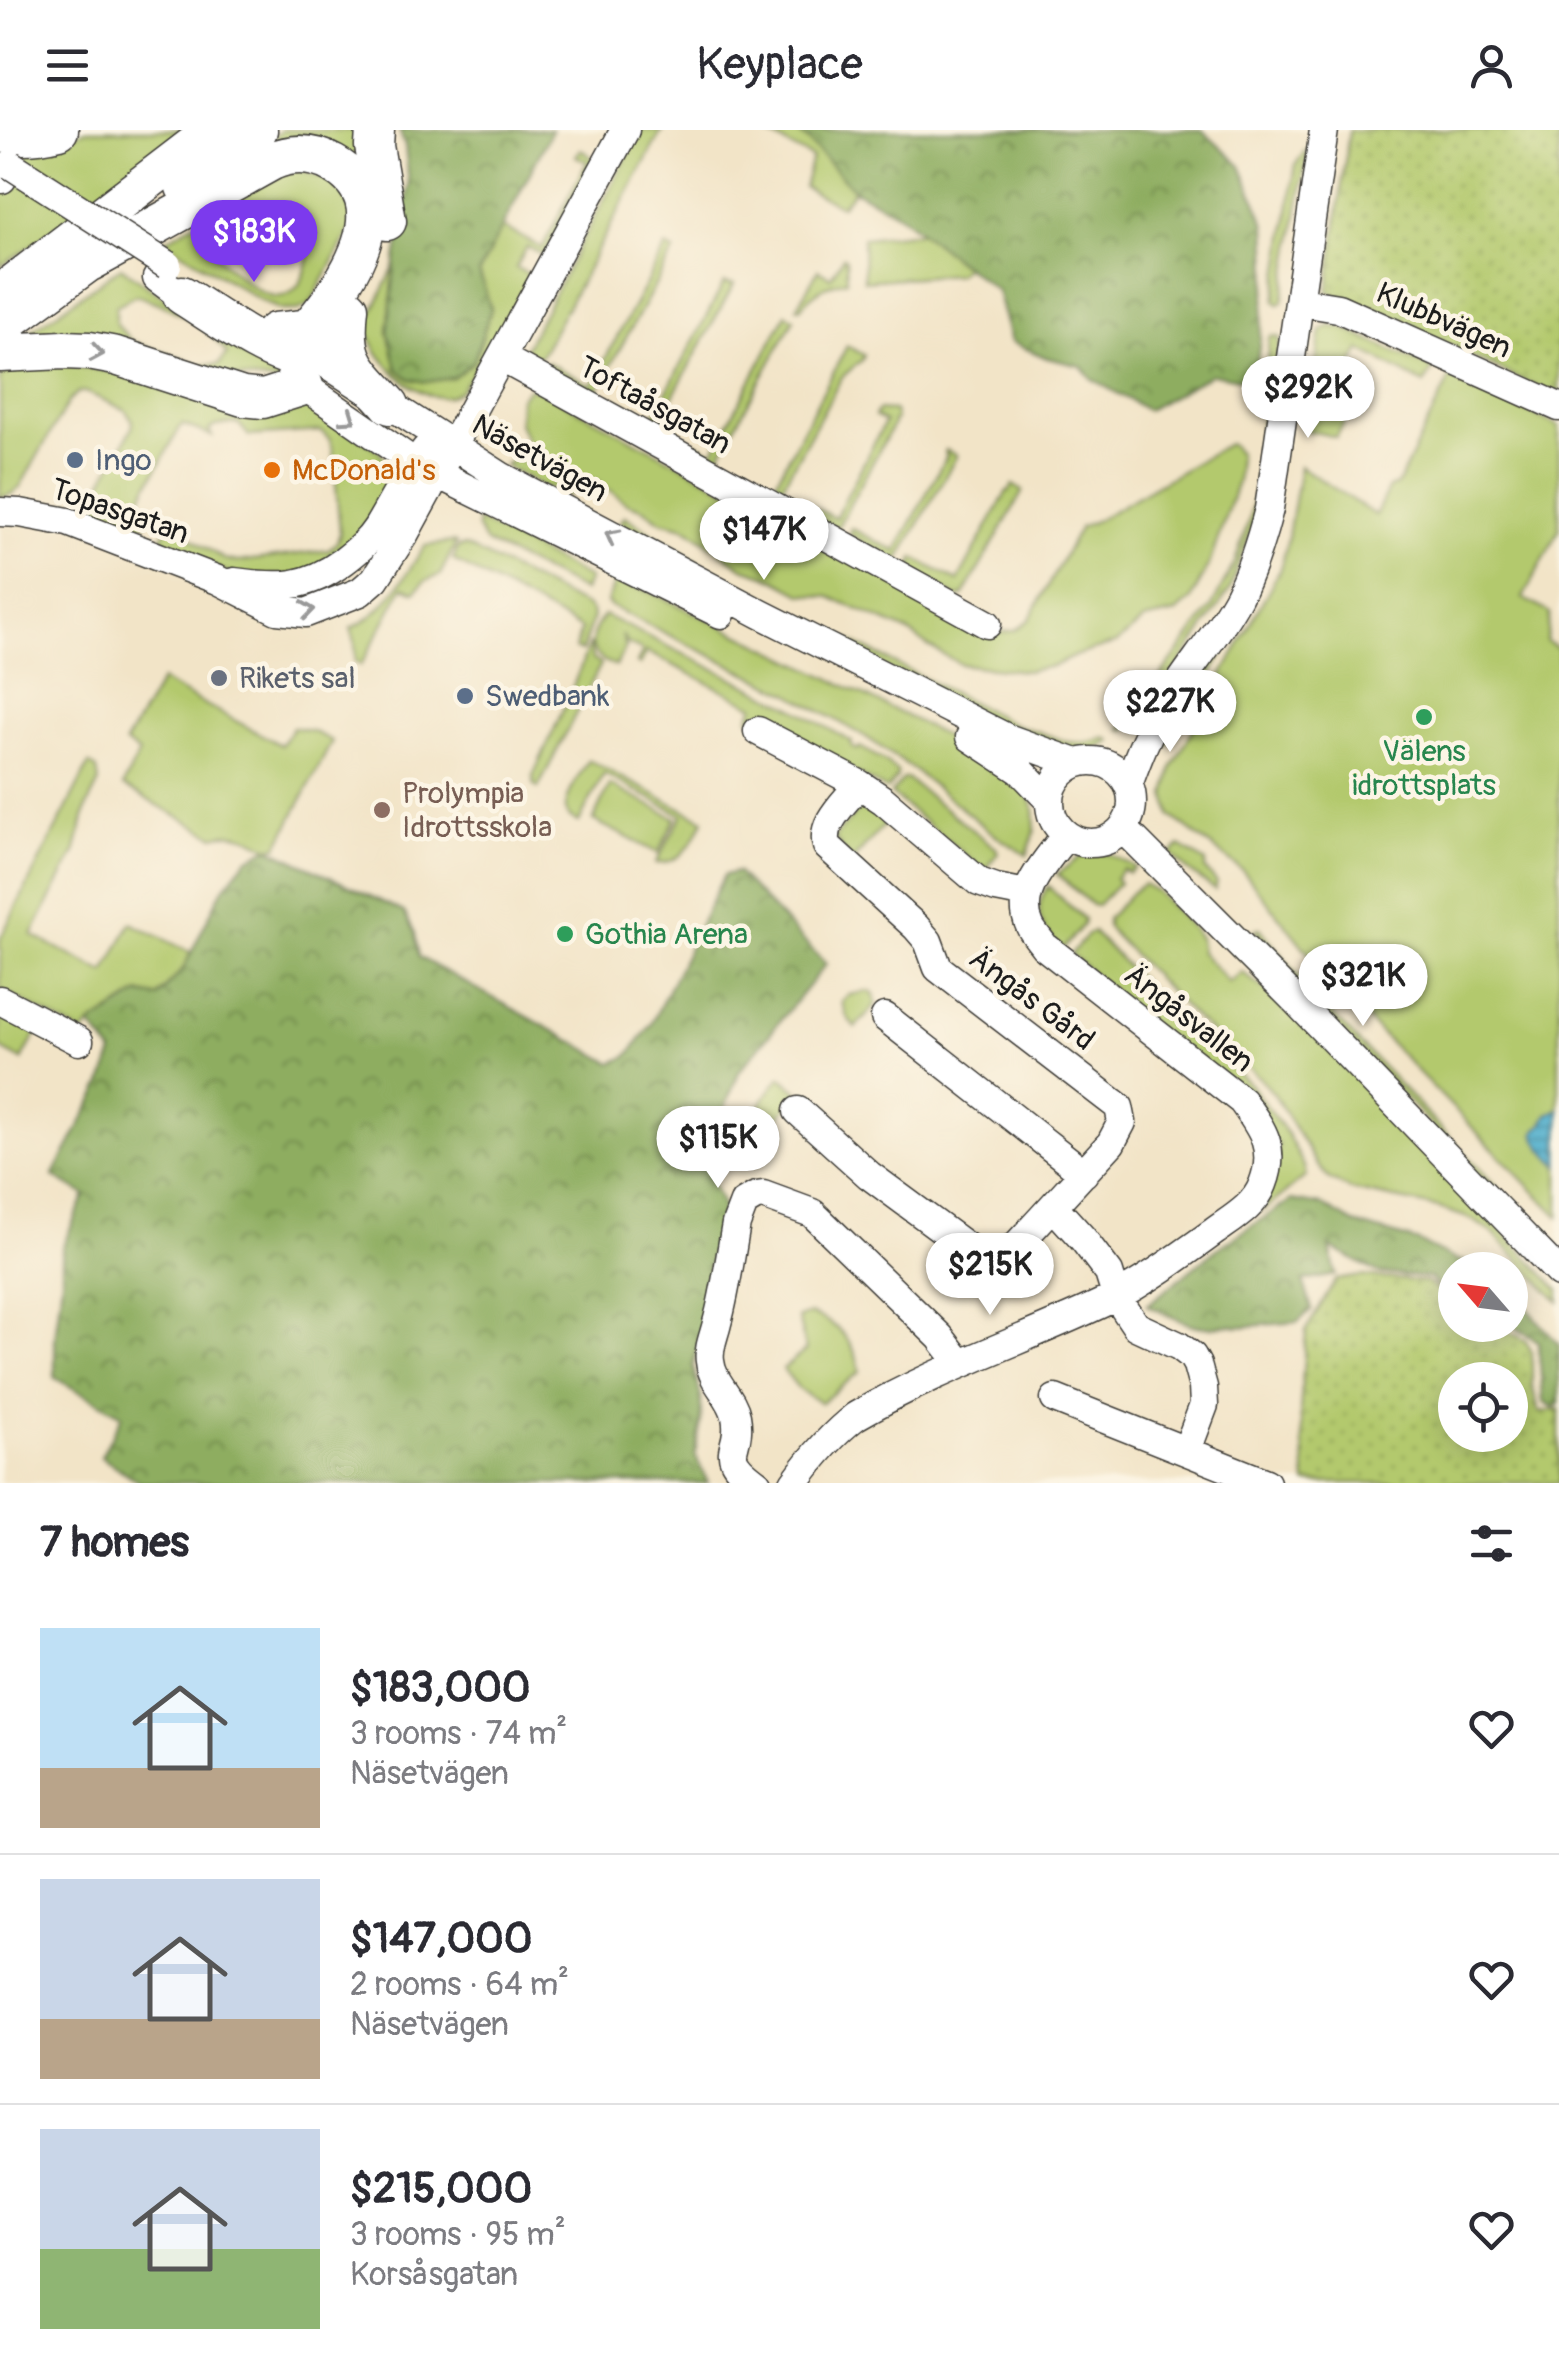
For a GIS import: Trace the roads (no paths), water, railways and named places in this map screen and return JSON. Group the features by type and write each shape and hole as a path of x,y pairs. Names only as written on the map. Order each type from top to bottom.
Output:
{"highway":[{"path":"2,163 14,136 59,130"},
{"path":"0,294 214,130"},
{"path":"0,327 258,130"},
{"path":"0,353 89,351 243,397 263,399 307,370 374,269 386,235 387,219 374,146 375,130"},
{"path":"90,262 272,161 307,154 322,159 354,182 366,212 366,234 346,278 310,325 275,332"},
{"path":"0,281 36,266"},
{"path":"168,279 280,354 304,357 307,370"},
{"path":"349,308 347,344 351,357 390,405"}],"street":[{"path":"445,442 502,358 625,130"},
{"path":"1128,785 1165,704 1221,626 1261,541 1269,509 1324,130"},
{"name":"Näsetvägen","path":"2,163 168,279 275,332 307,370 426,468 948,726 1009,762 1049,800"},
{"name":"Klubbvägen","path":"1300,302 1338,308 1559,407"},
{"name":"Toftaåsgatan","path":"502,358 987,624"},
{"name":"Näsetvägen","path":"307,370 390,405 445,442 573,516 1007,738 1086,762"},
{"name":"Topasgatan","path":"0,512 68,522 218,580 277,610 306,613 360,592 375,578 389,560 426,468 445,442"},
{"path":"1086,762 1116,769 1128,785 1132,807 1123,828 1114,836 1089,844 1066,835 1056,825 1049,800 1057,778 1086,762 1125,742 1165,704"},
{"path":"758,732 859,784 979,882 996,888 1027,894 1066,835"},
{"name":"Ängås Gård","path":"798,1111 869,1175 986,1262 994,1263 1004,1258 1084,1173 1122,1122 1118,1107 938,968 928,941 828,846 824,837 826,826 859,784"},
{"path":"1123,828 1559,1273"},
{"name":"Ängåsvallen","path":"1027,894 1030,926 1044,946 1242,1100 1263,1130 1270,1156 1262,1186 1246,1208 1116,1296"},
{"path":"0,1000 79,1041"},
{"path":"885,1017 1084,1173"},
{"path":"758,1483 736,1466 732,1456 736,1415 710,1364 736,1224 740,1210 750,1199 764,1195 812,1213 940,1337 960,1362"},
{"path":"1053,1206 1084,1238 1109,1273 1116,1296 1136,1326 1178,1346 1197,1365 1204,1405 1188,1450"},
{"path":"794,1483 817,1452 856,1416 960,1362 1116,1296"},
{"path":"1055,1398 1266,1483"}],"water":[{"path":"1559,1109 1559,1165 1544,1150 1535,1132 1548,1114"}],"place":[{"name":"Ingo","path":"75,460"},
{"name":"McDonald's","path":"272,470"},
{"name":"Rikets sal","path":"219,678"},
{"name":"Swedbank","path":"465,696"},
{"name":"Välens idrottsplats","path":"1424,717"},
{"name":"Prolympia Idrottsskola","path":"382,810"},
{"name":"Gothia Arena","path":"565,934"}]}
